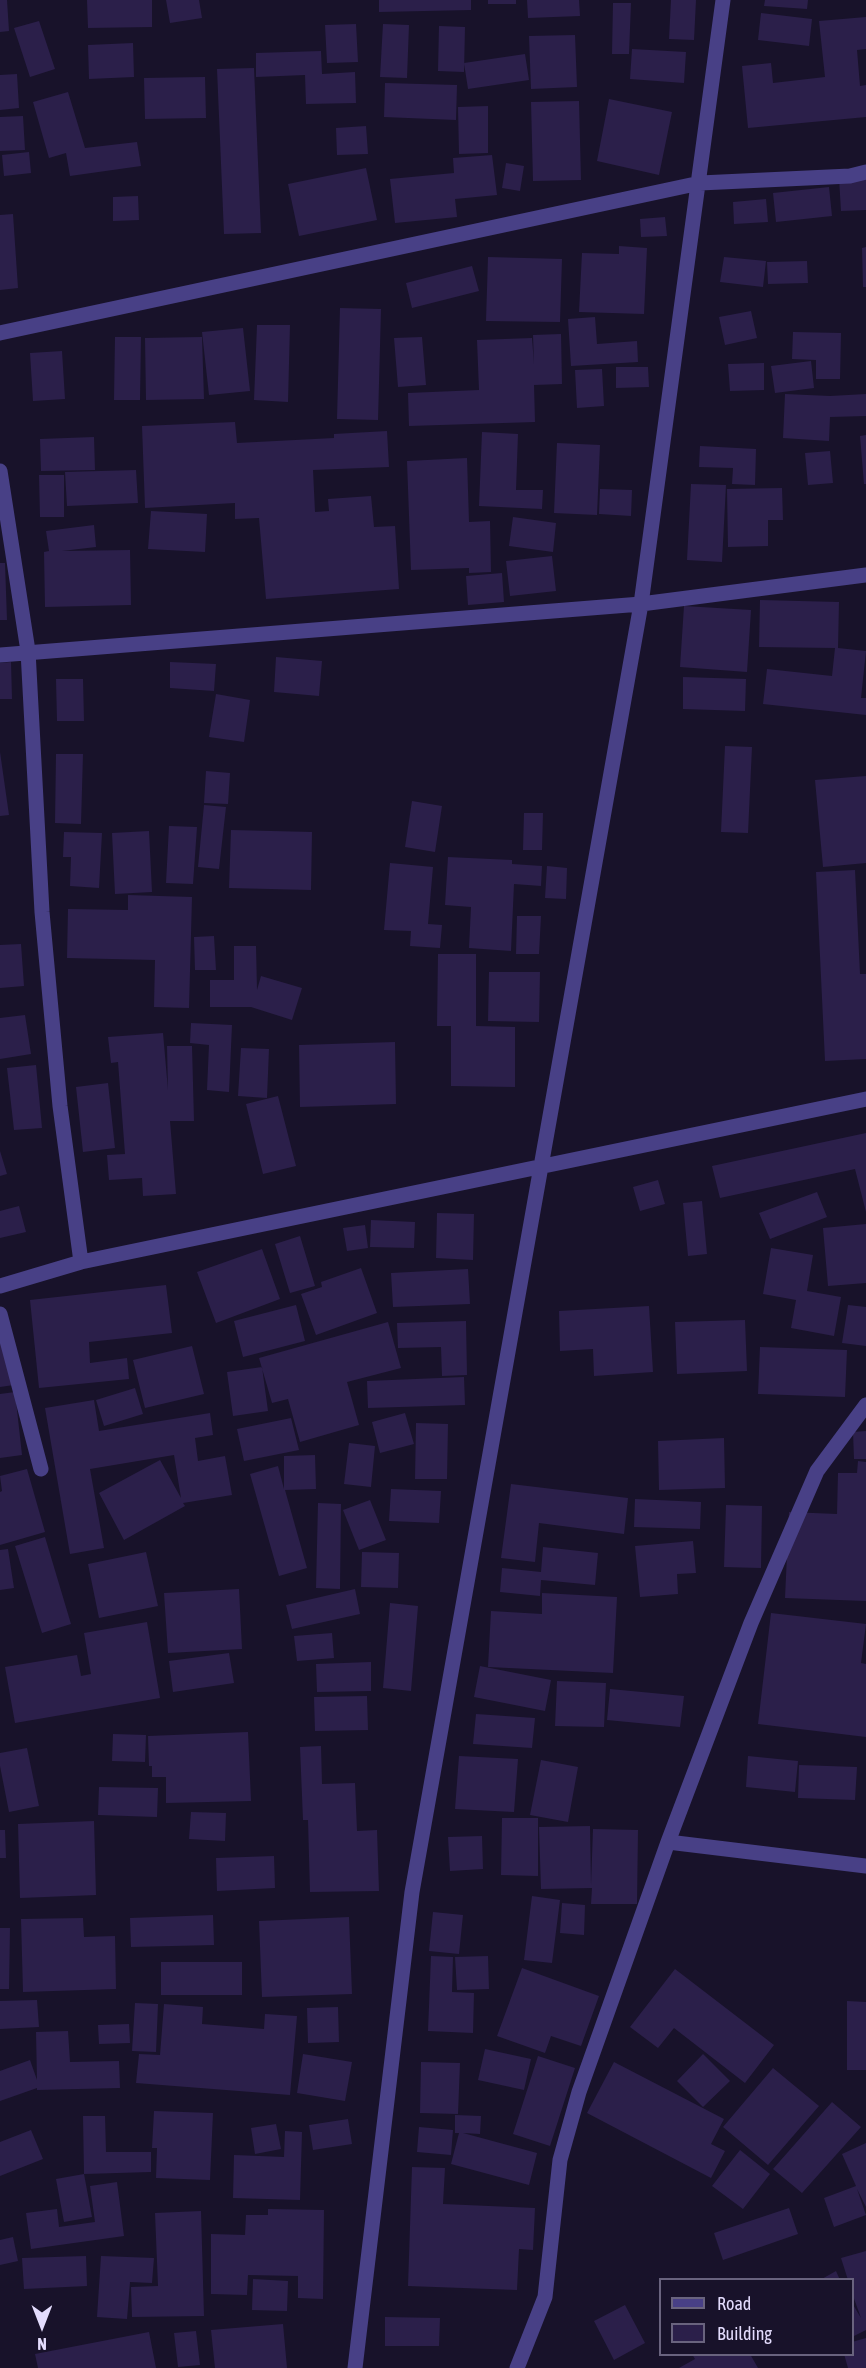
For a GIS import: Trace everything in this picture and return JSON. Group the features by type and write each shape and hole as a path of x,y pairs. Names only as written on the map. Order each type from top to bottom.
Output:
{"street":[{"path":"355,2368 412,1892 641,604 700,183 723,0"},
{"path":"0,333 700,183 850,176 866,172"},
{"path":"0,471 28,651 42,912 60,1106 81,1262"},
{"path":"0,655 641,604 866,575"},
{"path":"0,1286 81,1262 866,1099"},
{"path":"0,1314 41,1469"},
{"path":"517,2368 545,2297 560,2160 579,2092 668,1842 751,1623 817,1471 866,1405"},
{"path":"668,1842 866,1866"}],"building":[{"path":"0,0 7,0 9,31 0,32"},
{"path":"87,0 152,0 152,27 88,28"},
{"path":"166,0 199,0 202,18 170,23"},
{"path":"379,0 471,0 471,10 379,12"},
{"path":"488,0 516,0 516,4 488,4"},
{"path":"527,0 579,0 580,16 528,18"},
{"path":"671,0 696,0 694,40 669,39"},
{"path":"765,0 808,0 807,9 764,6"},
{"path":"613,3 631,3 629,54 612,54"},
{"path":"761,13 812,19 809,46 758,40"},
{"path":"866,17 866,49 857,50 860,86 866,85 866,117 748,128 742,66 771,63 773,83 825,77 819,21"},
{"path":"39,21 55,69 30,77 14,28"},
{"path":"356,24 358,62 327,63 325,25"},
{"path":"383,24 409,25 407,78 380,77"},
{"path":"439,26 465,27 464,72 438,71"},
{"path":"575,35 577,87 531,89 529,36"},
{"path":"133,43 134,77 89,79 88,45"},
{"path":"632,49 686,52 684,83 630,79"},
{"path":"321,51 322,74 355,72 356,103 306,104 305,75 256,77 256,53"},
{"path":"525,54 529,80 468,89 464,63"},
{"path":"254,68 261,233 224,234 217,69"},
{"path":"17,74 19,108 0,110 0,75"},
{"path":"205,77 206,118 145,119 144,78"},
{"path":"385,83 457,85 456,120 384,117"},
{"path":"68,92 85,148 137,142 141,166 70,176 66,153 49,158 33,102"},
{"path":"609,99 672,112 659,175 597,161"},
{"path":"579,101 581,180 533,181 531,102"},
{"path":"488,106 488,153 459,154 458,107"},
{"path":"23,116 25,150 0,151 0,117"},
{"path":"366,126 368,154 337,155 336,128"},
{"path":"29,152 31,173 4,176 2,155"},
{"path":"492,155 497,195 455,199 457,217 395,223 390,179 454,173 453,158"},
{"path":"506,163 524,166 520,191 502,188"},
{"path":"366,168 377,220 299,236 288,184"},
{"path":"866,177 866,210 841,211 839,178"},
{"path":"829,187 832,216 776,222 773,193"},
{"path":"138,196 139,220 113,221 113,197"},
{"path":"766,199 768,222 734,224 733,202"},
{"path":"13,214 18,288 0,290 0,215"},
{"path":"665,217 667,236 641,237 640,219"},
{"path":"619,246 647,248 644,314 579,312 582,253 619,254"},
{"path":"866,247 866,287 863,287 862,248"},
{"path":"488,257 562,259 560,322 486,321"},
{"path":"724,257 766,261 763,287 720,282"},
{"path":"807,261 808,283 768,284 767,262"},
{"path":"472,266 479,291 412,308 406,283"},
{"path":"340,308 381,309 378,420 337,419"},
{"path":"751,311 757,338 725,345 719,317"},
{"path":"595,317 597,344 637,341 638,362 571,366 568,319"},
{"path":"257,325 290,325 288,402 254,400"},
{"path":"243,328 250,391 209,395 202,332"},
{"path":"793,332 841,333 840,379 816,379 816,360 792,359"},
{"path":"561,334 562,384 534,385 535,422 409,426 408,393 479,390 477,340 532,338 534,364 533,335"},
{"path":"115,337 141,337 140,400 114,400"},
{"path":"202,337 204,399 146,400 145,338"},
{"path":"422,337 426,385 398,387 394,338"},
{"path":"62,351 65,399 33,401 30,353"},
{"path":"811,361 814,388 775,393 771,366"},
{"path":"764,363 764,390 730,391 728,364"},
{"path":"616,367 648,367 649,387 616,388"},
{"path":"602,369 604,406 577,408 575,370"},
{"path":"785,394 830,396 866,394 866,416 830,417 829,441 783,438"},
{"path":"235,422 237,443 334,438 334,434 387,431 389,467 313,470 315,512 329,511 328,499 371,496 374,527 395,526 399,589 266,599 259,518 235,519 235,503 145,508 142,426"},
{"path":"482,432 518,434 516,490 543,490 542,509 479,506"},
{"path":"866,435 866,484 864,484 860,436"},
{"path":"94,437 95,470 41,471 40,439"},
{"path":"557,443 600,445 597,515 554,513"},
{"path":"700,446 756,449 755,485 732,484 733,468 699,467"},
{"path":"830,451 833,483 808,485 805,453"},
{"path":"467,458 469,522 490,521 491,572 469,573 469,568 411,570 407,461"},
{"path":"136,470 138,503 67,506 65,472"},
{"path":"39,475 64,475 64,517 40,517"},
{"path":"691,484 726,485 722,562 687,560"},
{"path":"782,488 783,520 768,520 768,546 728,547 727,489"},
{"path":"600,489 632,490 631,516 599,514"},
{"path":"151,511 207,514 205,552 148,549"},
{"path":"513,517 556,523 553,552 509,546"},
{"path":"94,525 96,547 62,551 130,550 131,605 45,607 44,552 49,551 46,531"},
{"path":"552,556 556,591 510,596 506,561"},
{"path":"0,563 5,563 7,620 0,620"},
{"path":"502,573 504,602 468,605 466,576"},
{"path":"760,600 839,602 838,648 866,651 861,698 866,698 866,715 763,704 767,669 832,676 835,648 759,647"},
{"path":"684,606 751,610 747,672 680,667"},
{"path":"276,657 322,661 319,696 274,692"},
{"path":"11,662 12,699 0,699 0,663"},
{"path":"170,662 216,664 214,691 170,688"},
{"path":"683,677 746,679 745,711 683,709"},
{"path":"56,679 83,679 84,721 57,721"},
{"path":"216,694 250,700 244,742 209,737"},
{"path":"725,746 752,747 748,833 721,832"},
{"path":"0,752 9,815 0,816"},
{"path":"56,754 83,754 81,824 55,823"},
{"path":"206,771 230,773 228,804 204,803"},
{"path":"866,776 866,863 823,867 815,780"},
{"path":"412,801 442,806 435,852 405,847"},
{"path":"204,805 226,807 219,869 198,867"},
{"path":"524,813 543,813 542,850 523,850"},
{"path":"169,826 197,827 193,884 166,883"},
{"path":"231,830 312,832 311,890 229,888"},
{"path":"149,831 152,892 115,894 112,833"},
{"path":"64,832 102,833 99,888 70,886 71,857 63,857"},
{"path":"448,857 512,860 512,864 542,866 541,886 514,884 511,951 469,948 471,907 445,905"},
{"path":"390,863 433,867 428,924 442,925 440,948 410,946 411,931 384,930"},
{"path":"547,866 567,868 566,899 545,898"},
{"path":"855,870 860,974 866,974 866,1059 825,1061 816,872"},
{"path":"128,895 192,897 189,1008 154,1007 155,960 67,958 68,909 128,910"},
{"path":"517,916 541,916 539,954 516,954"},
{"path":"214,936 216,970 195,970 194,937"},
{"path":"21,944 24,986 0,988 0,945"},
{"path":"234,946 256,946 257,990 261,976 302,988 292,1020 251,1007 210,1007 210,980 234,980"},
{"path":"438,954 476,954 476,1026 515,1027 515,1087 451,1086 451,1026 437,1026"},
{"path":"489,972 540,972 539,1022 488,1021"},
{"path":"25,1015 31,1054 0,1059 0,1018"},
{"path":"191,1023 232,1025 229,1092 207,1090 209,1045 190,1043"},
{"path":"163,1033 168,1090 167,1046 192,1046 194,1121 170,1121 176,1194 143,1196 142,1178 109,1180 107,1155 125,1154 118,1062 111,1063 108,1037"},
{"path":"395,1042 396,1104 300,1107 299,1045"},
{"path":"241,1048 269,1049 267,1098 238,1096"},
{"path":"36,1065 42,1128 14,1130 7,1068"},
{"path":"108,1083 115,1148 83,1152 76,1087"},
{"path":"278,1096 296,1166 263,1174 246,1104"},
{"path":"866,1133 866,1212 855,1169 720,1198 712,1166"},
{"path":"0,1151 7,1174 0,1176"},
{"path":"658,1180 665,1204 640,1211 633,1187"},
{"path":"817,1192 827,1217 770,1239 759,1213"},
{"path":"702,1201 707,1254 688,1256 683,1203"},
{"path":"19,1206 26,1232 0,1238 0,1211"},
{"path":"437,1213 474,1214 473,1260 436,1258"},
{"path":"371,1220 415,1222 414,1248 370,1247"},
{"path":"866,1224 866,1283 828,1286 823,1228"},
{"path":"365,1225 368,1248 347,1251 343,1228"},
{"path":"300,1236 315,1286 290,1293 275,1244"},
{"path":"771,1248 813,1255 807,1291 841,1297 834,1336 791,1328 796,1300 763,1294"},
{"path":"262,1249 280,1299 216,1323 197,1272"},
{"path":"361,1268 377,1313 316,1335 301,1294 322,1287 321,1282"},
{"path":"468,1269 470,1304 393,1307 391,1273"},
{"path":"166,1285 172,1333 89,1342 90,1363 127,1358 129,1379 39,1388 30,1300"},
{"path":"296,1305 305,1341 243,1357 234,1321"},
{"path":"848,1305 866,1307 866,1346 842,1343"},
{"path":"649,1306 653,1372 594,1376 593,1349 560,1351 559,1311"},
{"path":"745,1320 747,1371 677,1374 675,1322"},
{"path":"466,1321 467,1375 442,1376 441,1347 398,1348 397,1323"},
{"path":"388,1322 401,1368 347,1382 359,1425 300,1442 288,1399 272,1403 259,1358"},
{"path":"0,1328 14,1385 0,1387"},
{"path":"192,1346 204,1394 145,1408 133,1360"},
{"path":"760,1347 847,1350 845,1397 758,1394"},
{"path":"262,1367 268,1411 233,1416 227,1372"},
{"path":"464,1377 465,1405 368,1408 367,1381"},
{"path":"135,1388 143,1414 104,1426 96,1400"},
{"path":"15,1392 22,1455 0,1458 0,1394"},
{"path":"94,1400 99,1431 210,1413 213,1435 195,1438 198,1461 225,1456 232,1495 183,1503 185,1506 124,1540 99,1493 160,1460 181,1498 174,1455 90,1469 104,1548 70,1554 45,1408"},
{"path":"405,1413 414,1444 380,1453 372,1422"},
{"path":"291,1418 299,1450 244,1461 237,1429"},
{"path":"416,1423 448,1424 447,1479 415,1479"},
{"path":"866,1431 866,1459 854,1459 853,1432"},
{"path":"724,1438 725,1488 659,1490 658,1441"},
{"path":"349,1443 375,1446 371,1487 344,1484"},
{"path":"315,1455 316,1489 285,1490 307,1568 279,1576 250,1474 278,1466 284,1489 284,1456"},
{"path":"858,1461 866,1462 866,1601 785,1598 789,1512 837,1514 838,1473 857,1473"},
{"path":"27,1469 45,1532 0,1545 0,1492 2,1491 0,1476"},
{"path":"511,1484 628,1498 624,1534 539,1523 535,1562 501,1558"},
{"path":"391,1489 441,1491 439,1523 389,1521"},
{"path":"635,1499 701,1502 700,1529 634,1527"},
{"path":"370,1500 386,1540 359,1550 343,1510"},
{"path":"318,1503 341,1504 340,1589 316,1588"},
{"path":"726,1505 762,1506 761,1568 724,1567"},
{"path":"45,1537 71,1624 42,1633 15,1546"},
{"path":"693,1541 696,1573 677,1574 678,1594 640,1597 635,1546"},
{"path":"543,1547 598,1553 595,1585 541,1580 540,1596 500,1592 502,1568 541,1572"},
{"path":"8,1549 14,1588 0,1590 0,1550"},
{"path":"146,1552 158,1606 99,1618 88,1564"},
{"path":"362,1552 399,1553 398,1588 361,1587"},
{"path":"239,1589 242,1649 168,1653 164,1593"},
{"path":"355,1589 360,1614 292,1629 286,1605"},
{"path":"542,1593 617,1597 613,1673 488,1667 491,1611 542,1614"},
{"path":"390,1603 418,1606 411,1691 383,1688"},
{"path":"771,1613 866,1624 861,1663 866,1664 866,1737 758,1724"},
{"path":"147,1622 160,1698 15,1723 5,1667 77,1655 81,1676 91,1674 84,1633"},
{"path":"332,1633 334,1658 297,1661 294,1636"},
{"path":"229,1653 234,1683 173,1692 169,1661"},
{"path":"371,1662 371,1691 317,1692 316,1664"},
{"path":"480,1666 551,1680 545,1711 474,1697"},
{"path":"557,1681 606,1683 604,1727 555,1726"},
{"path":"610,1689 684,1696 680,1727 607,1720"},
{"path":"367,1696 368,1730 315,1731 314,1697"},
{"path":"476,1714 535,1718 532,1748 473,1744"},
{"path":"248,1732 251,1801 166,1803 166,1777 152,1777 152,1766 149,1766 148,1736"},
{"path":"113,1734 146,1735 145,1762 112,1761"},
{"path":"321,1746 322,1784 355,1783 357,1831 377,1830 379,1891 310,1892 308,1820 303,1820 300,1747"},
{"path":"27,1748 39,1806 9,1812 0,1766 0,1753"},
{"path":"459,1756 518,1759 514,1812 455,1809"},
{"path":"748,1756 798,1761 795,1792 746,1787"},
{"path":"541,1760 578,1767 568,1822 530,1815"},
{"path":"799,1765 857,1767 855,1800 798,1798"},
{"path":"99,1787 158,1788 157,1817 98,1815"},
{"path":"191,1812 226,1813 225,1841 189,1839"},
{"path":"502,1818 538,1818 538,1876 501,1875"},
{"path":"94,1821 96,1895 20,1898 18,1824"},
{"path":"590,1826 591,1885 593,1829 638,1830 637,1904 591,1904 592,1888 541,1889 539,1827"},
{"path":"0,1830 5,1830 6,1858 0,1858"},
{"path":"482,1836 483,1869 450,1871 448,1837"},
{"path":"274,1856 275,1888 217,1891 216,1858"},
{"path":"532,1896 560,1900 552,1963 524,1960"},
{"path":"562,1903 585,1905 584,1935 560,1933"},
{"path":"433,1912 463,1915 459,1954 429,1951"},
{"path":"213,1915 214,1945 131,1947 130,1918"},
{"path":"349,1917 352,1994 262,1997 259,1921"},
{"path":"83,1918 84,1937 115,1936 116,1989 23,1992 21,1919"},
{"path":"0,1928 10,1928 9,1989 0,1989"},
{"path":"431,1956 453,1957 452,1992 474,1993 473,2033 428,2031"},
{"path":"488,1956 489,1989 457,1990 455,1957"},
{"path":"161,1962 242,1962 242,1995 161,1995"},
{"path":"522,1968 599,1996 581,2046 551,2036 545,2053 497,2036"},
{"path":"675,1969 774,2045 745,2083 674,2028 658,2048 630,2027"},
{"path":"37,2000 39,2027 0,2029 0,2001"},
{"path":"847,2001 866,2002 866,2070 847,2070"},
{"path":"135,2003 158,2004 156,2052 132,2051"},
{"path":"164,2004 203,2007 202,2024 264,2029 265,2014 297,2016 290,2095 136,2083 139,2054 160,2055"},
{"path":"338,2007 339,2042 308,2043 307,2008"},
{"path":"129,2024 130,2043 99,2044 98,2025"},
{"path":"68,2031 70,2062 119,2061 120,2088 37,2090 37,2088 0,2101 0,2071 30,2060 37,2080 36,2032"},
{"path":"485,2049 531,2059 524,2090 478,2080"},
{"path":"303,2054 352,2062 345,2101 297,2093"},
{"path":"703,2054 730,2081 703,2107 677,2081"},
{"path":"538,2056 575,2068 550,2146 513,2134"},
{"path":"421,2062 460,2063 458,2114 420,2113"},
{"path":"614,2062 724,2119 711,2144 725,2151 711,2178 587,2113"},
{"path":"773,2068 819,2106 768,2165 723,2127"},
{"path":"832,2102 861,2127 802,2193 773,2169"},
{"path":"154,2111 213,2113 210,2180 156,2178 157,2148 152,2148"},
{"path":"455,2115 481,2116 480,2134 463,2133 537,2153 529,2185 451,2164 459,2133 455,2133"},
{"path":"83,2116 105,2116 106,2152 151,2152 151,2172 84,2174"},
{"path":"348,2119 352,2144 313,2150 309,2125"},
{"path":"276,2124 281,2149 255,2154 251,2128"},
{"path":"419,2127 453,2130 451,2155 417,2152"},
{"path":"31,2130 43,2159 0,2176 0,2142"},
{"path":"285,2131 302,2132 300,2200 233,2198 234,2155 284,2157"},
{"path":"866,2143 866,2207 857,2189 866,2215 834,2227 824,2198 856,2186 842,2154"},
{"path":"740,2150 770,2174 743,2209 712,2186"},
{"path":"412,2167 445,2168 443,2204 535,2208 533,2250 519,2249 517,2290 408,2286"},
{"path":"84,2174 92,2217 64,2222 56,2179"},
{"path":"117,2182 124,2236 31,2249 26,2213 57,2209 59,2227 95,2222 90,2186"},
{"path":"789,2208 798,2234 723,2260 714,2233"},
{"path":"268,2209 324,2210 323,2299 298,2298 298,2276 248,2275 247,2295 211,2294 211,2234 245,2235 246,2215 268,2215"},
{"path":"201,2211 204,2316 132,2317 131,2287 158,2286 155,2213"},
{"path":"13,2237 18,2261 0,2265 0,2240"},
{"path":"866,2251 866,2330 854,2336 854,2306 861,2318 854,2299 854,2278 847,2278 841,2258"},
{"path":"86,2256 87,2286 24,2289 22,2258"},
{"path":"101,2256 154,2258 152,2283 130,2282 127,2319 97,2317"},
{"path":"836,2271 839,2278 824,2278"},
{"path":"253,2279 288,2281 287,2311 252,2310"},
{"path":"625,2305 645,2343 614,2360 594,2321"},
{"path":"385,2317 440,2318 439,2346 385,2346"},
{"path":"283,2324 287,2368 215,2368 211,2330"},
{"path":"196,2331 200,2365 178,2367 174,2333"},
{"path":"149,2332 156,2368 38,2368 35,2354"},
{"path":"866,2338 866,2368 848,2368 845,2356 854,2356 854,2341"},
{"path":"693,2356 751,2356 758,2368 679,2368 695,2359"}]}
